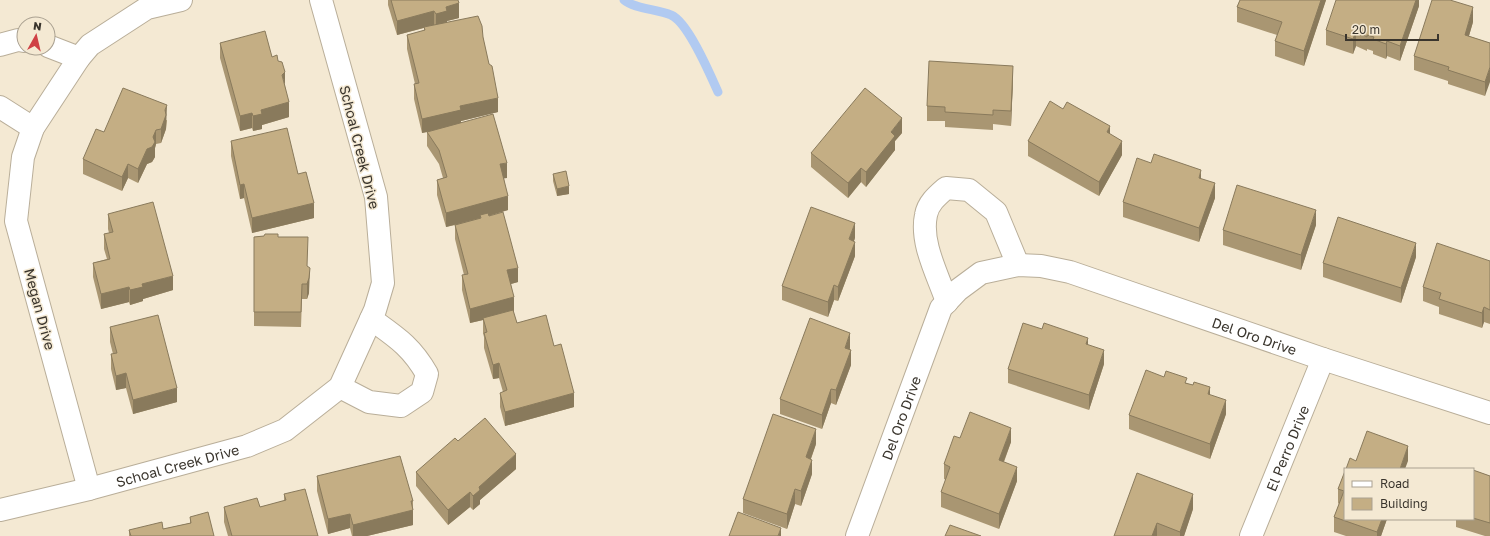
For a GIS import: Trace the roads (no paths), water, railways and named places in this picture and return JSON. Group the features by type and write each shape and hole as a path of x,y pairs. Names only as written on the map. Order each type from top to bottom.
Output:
{"street":[{"name":"Megan Drive","path":"88,489 16,221 23,157 32,128 79,58 90,45 147,8 181,0"},
{"name":"Schoal Creek Drive","path":"0,510 88,489 247,446 285,430 340,387 370,320 382,283 376,197 321,0"},
{"path":"0,45 16,41"},
{"path":"56,49 79,58"},
{"path":"0,106 32,128"},
{"path":"947,302 926,240 926,214 934,199 946,188 969,190 996,212 1018,265"},
{"name":"Del Oro Drive","path":"857,536 941,308 958,290 981,273 1018,265 1041,266 1070,272 1323,359 1490,413"},
{"path":"340,387 369,402 401,406 422,392 426,374 417,356 403,342 370,320"},
{"name":"El Perro Drive","path":"1251,536 1323,359"}],"waterway":[{"path":"624,0 640,7 666,13 678,20 698,49 718,92"}]}
